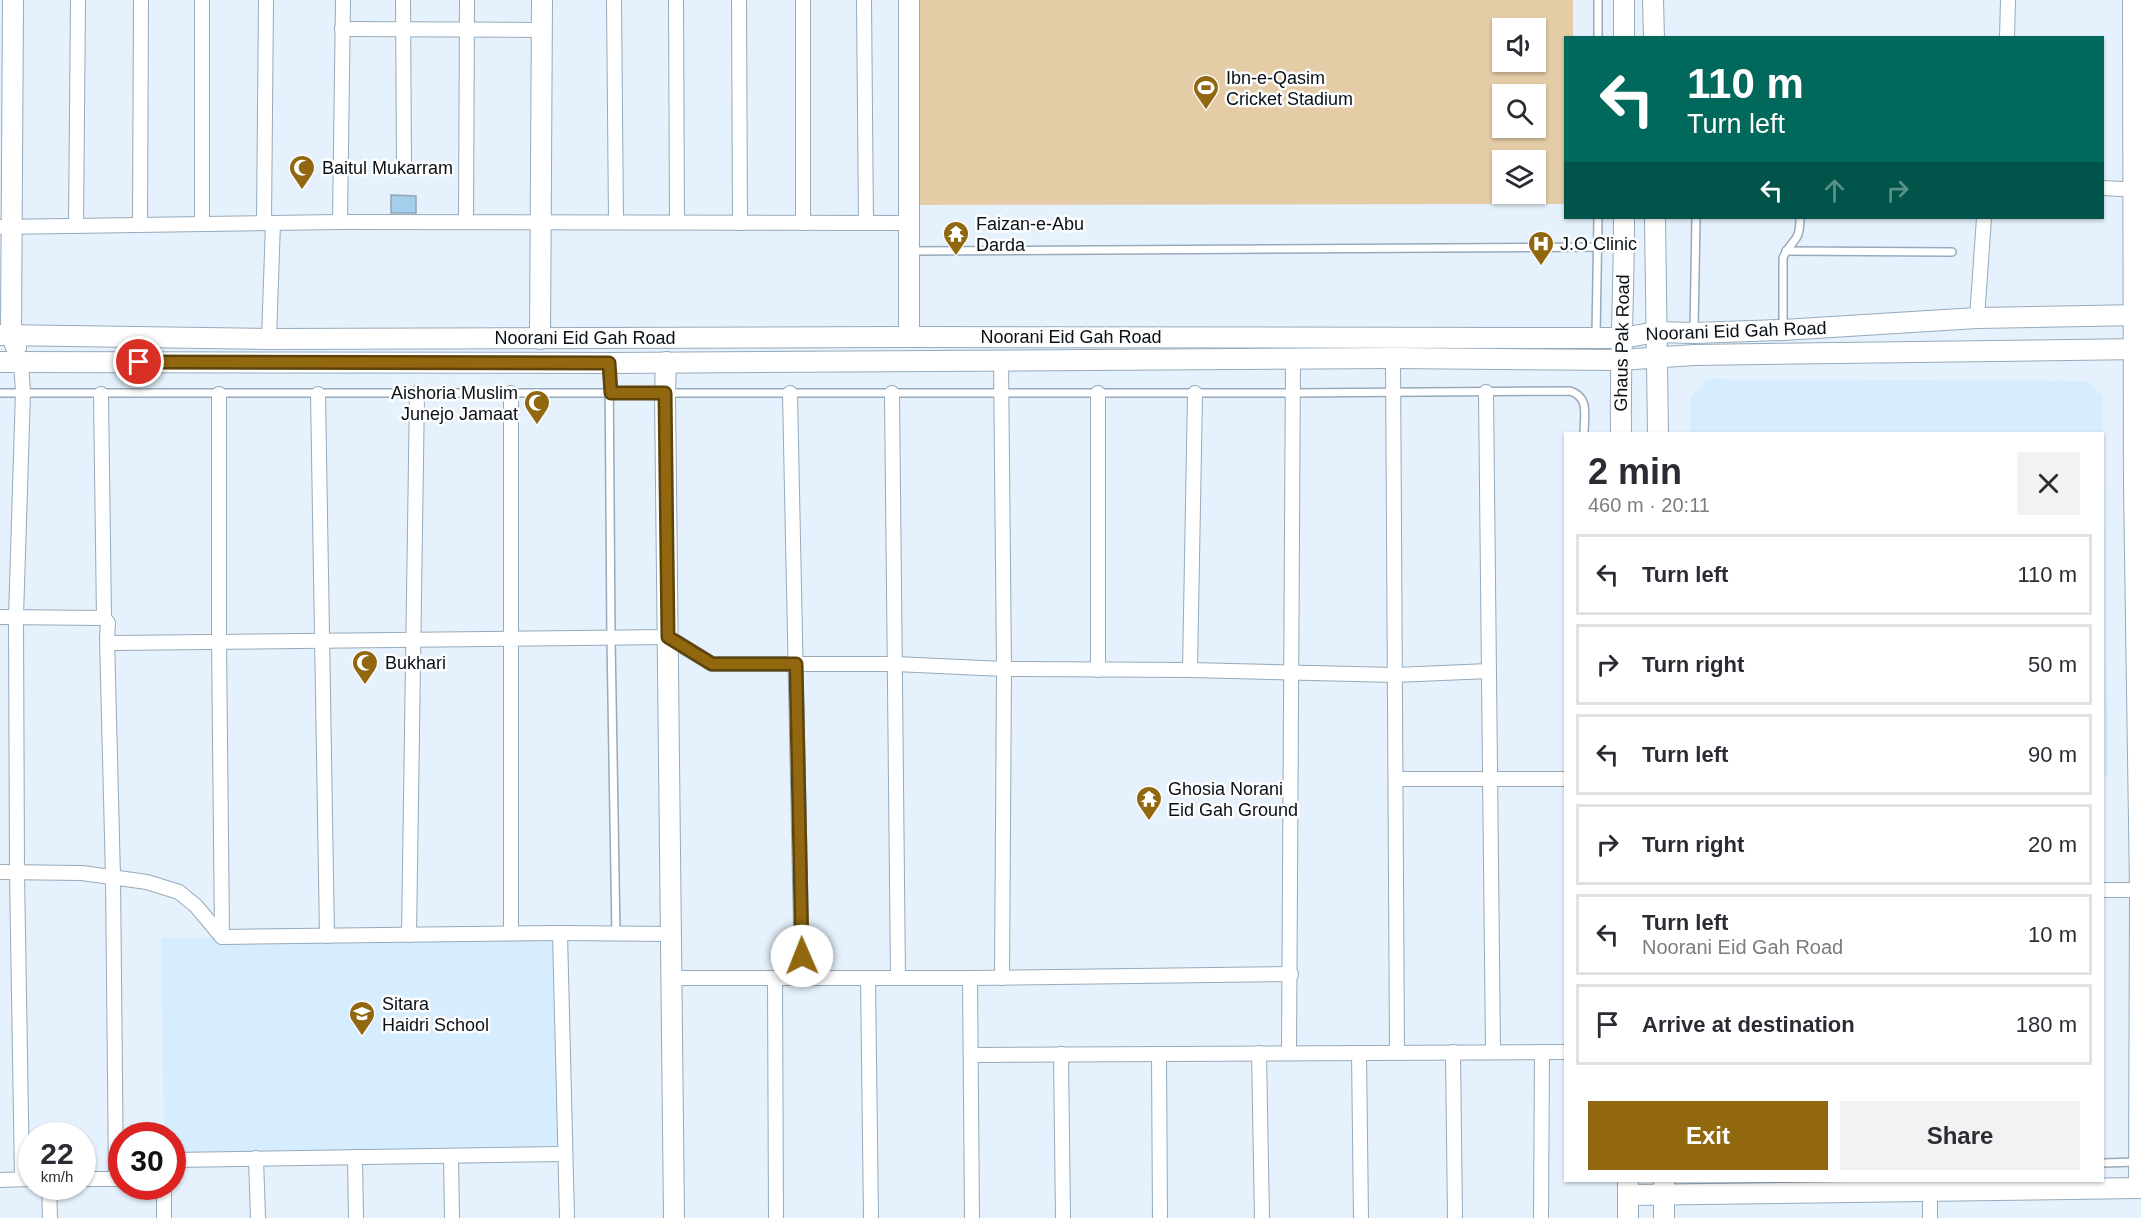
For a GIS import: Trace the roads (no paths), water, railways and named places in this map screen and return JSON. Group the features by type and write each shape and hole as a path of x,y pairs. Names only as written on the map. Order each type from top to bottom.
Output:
{"main road":[{"path":"540,339 542,0"},
{"path":"909,0 909,337"},
{"path":"1624,0 1624,36"},
{"path":"1653,0 1654,36"},
{"path":"1628,1218 1628,1188 1764,1190 1930,1186 2140,1188 2138,315 2133,0"},
{"path":"9,12 6,131 6,335 21,362"},
{"name":"Ghaus Pak Road","path":"1621,432 1620,360 1623,338 1624,219"},
{"path":"1655,219 1658,432"},
{"name":"Noorani Eid Gah Road","path":"6,335 269,339 909,337 1596,339 1623,338 1656,332 1783,330 1977,318 2138,315"},
{"name":"Noorani Eid Gah Road","path":"0,362 609,363 1393,358 1620,360 1694,355 2138,349"},
{"path":"666,362 674,1218"},
{"path":"1664,1188 1664,1218"}],"street":[{"path":"76,225 78,0"},
{"path":"140,224 141,0"},
{"path":"202,0 202,224"},
{"path":"266,0 269,339"},
{"path":"340,222 343,0"},
{"path":"403,0 404,166"},
{"path":"466,222 467,0"},
{"path":"614,0 616,222"},
{"path":"676,0 676,222"},
{"path":"740,0 740,223"},
{"path":"803,0 803,223"},
{"path":"864,0 866,223"},
{"path":"2007,36 2008,0"},
{"path":"342,29 541,30"},
{"path":"2104,188 2137,190"},
{"path":"1977,318 1984,219"},
{"path":"6,227 340,222 910,223"},
{"path":"1393,358 1397,1052"},
{"path":"1001,359 1004,669 1002,978"},
{"path":"1289,1053 1291,393 1293,359"},
{"path":"21,362 23,392 16,617 17,872 25,1122"},
{"path":"1486,392 1493,1052"},
{"path":"409,935 417,393"},
{"path":"511,393 511,933"},
{"path":"790,393 802,978"},
{"path":"892,393 898,978"},
{"path":"1098,393 1098,670"},
{"path":"1190,670 1195,393"},
{"path":"101,394 104,618 108,623 118,1122"},
{"path":"219,394 222,937"},
{"path":"318,394 327,936"},
{"path":"0,617 104,618"},
{"path":"107,638 112,643 219,640 668,637 712,664 895,664 1004,669 1190,670 1395,675 1490,671"},
{"path":"1396,778 1564,779"},
{"path":"0,872 82,873 147,882 179,892 196,906 222,937"},
{"path":"2104,890 2140,890"},
{"path":"222,937 511,933 671,934"},
{"path":"560,933 567,1218"},
{"path":"671,978 1002,978 1291,974"},
{"path":"775,978 776,1218"},
{"path":"868,978 871,1218"},
{"path":"970,978 972,1218"},
{"path":"1453,1052 1455,1218"},
{"path":"1541,1218 1542,1052"},
{"path":"972,1055 1564,1052"},
{"path":"1258,1053 1262,1218"},
{"path":"1359,1053 1361,1218"},
{"path":"1061,1054 1063,1218"},
{"path":"1159,1054 1160,1218"},
{"path":"186,1160 565,1154"},
{"path":"451,1156 452,1218"},
{"path":"355,1157 356,1218"},
{"path":"256,1158 258,1218"},
{"path":"0,1180 18,1179"},
{"path":"1930,1186 1930,1218"},
{"path":"49,1200 50,1218"},
{"path":"164,1200 164,1218"}],"lane":[{"path":"1598,0 1598,36"},
{"path":"1596,339 1598,219"},
{"path":"1694,355 1696,219"},
{"path":"1783,330 1783,258 1798,237 1800,219"},
{"path":"909,251 1624,247"},
{"path":"1786,251 1952,252"},
{"path":"609,363 616,935"},
{"path":"0,393 1570,391 1579,394 1584,400 1584,432"},
{"path":"2104,1162 2140,1162"}],"place":[{"name":"Ibn-e-Qasim Cricket Stadium","path":"1206,111"},
{"name":"Baitul Mukarram","path":"302,191"},
{"name":"Faizan-e-Abu Darda","path":"956,257"},
{"name":"J.O Clinic","path":"1541,267"},
{"name":"Aishoria Muslim Junejo Jamaat","path":"537,426"},
{"name":"Bukhari","path":"365,686"},
{"name":"Ghosia Norani Eid Gah Ground","path":"1149,822"},
{"name":"Sitara Haidri School","path":"362,1037"}]}
